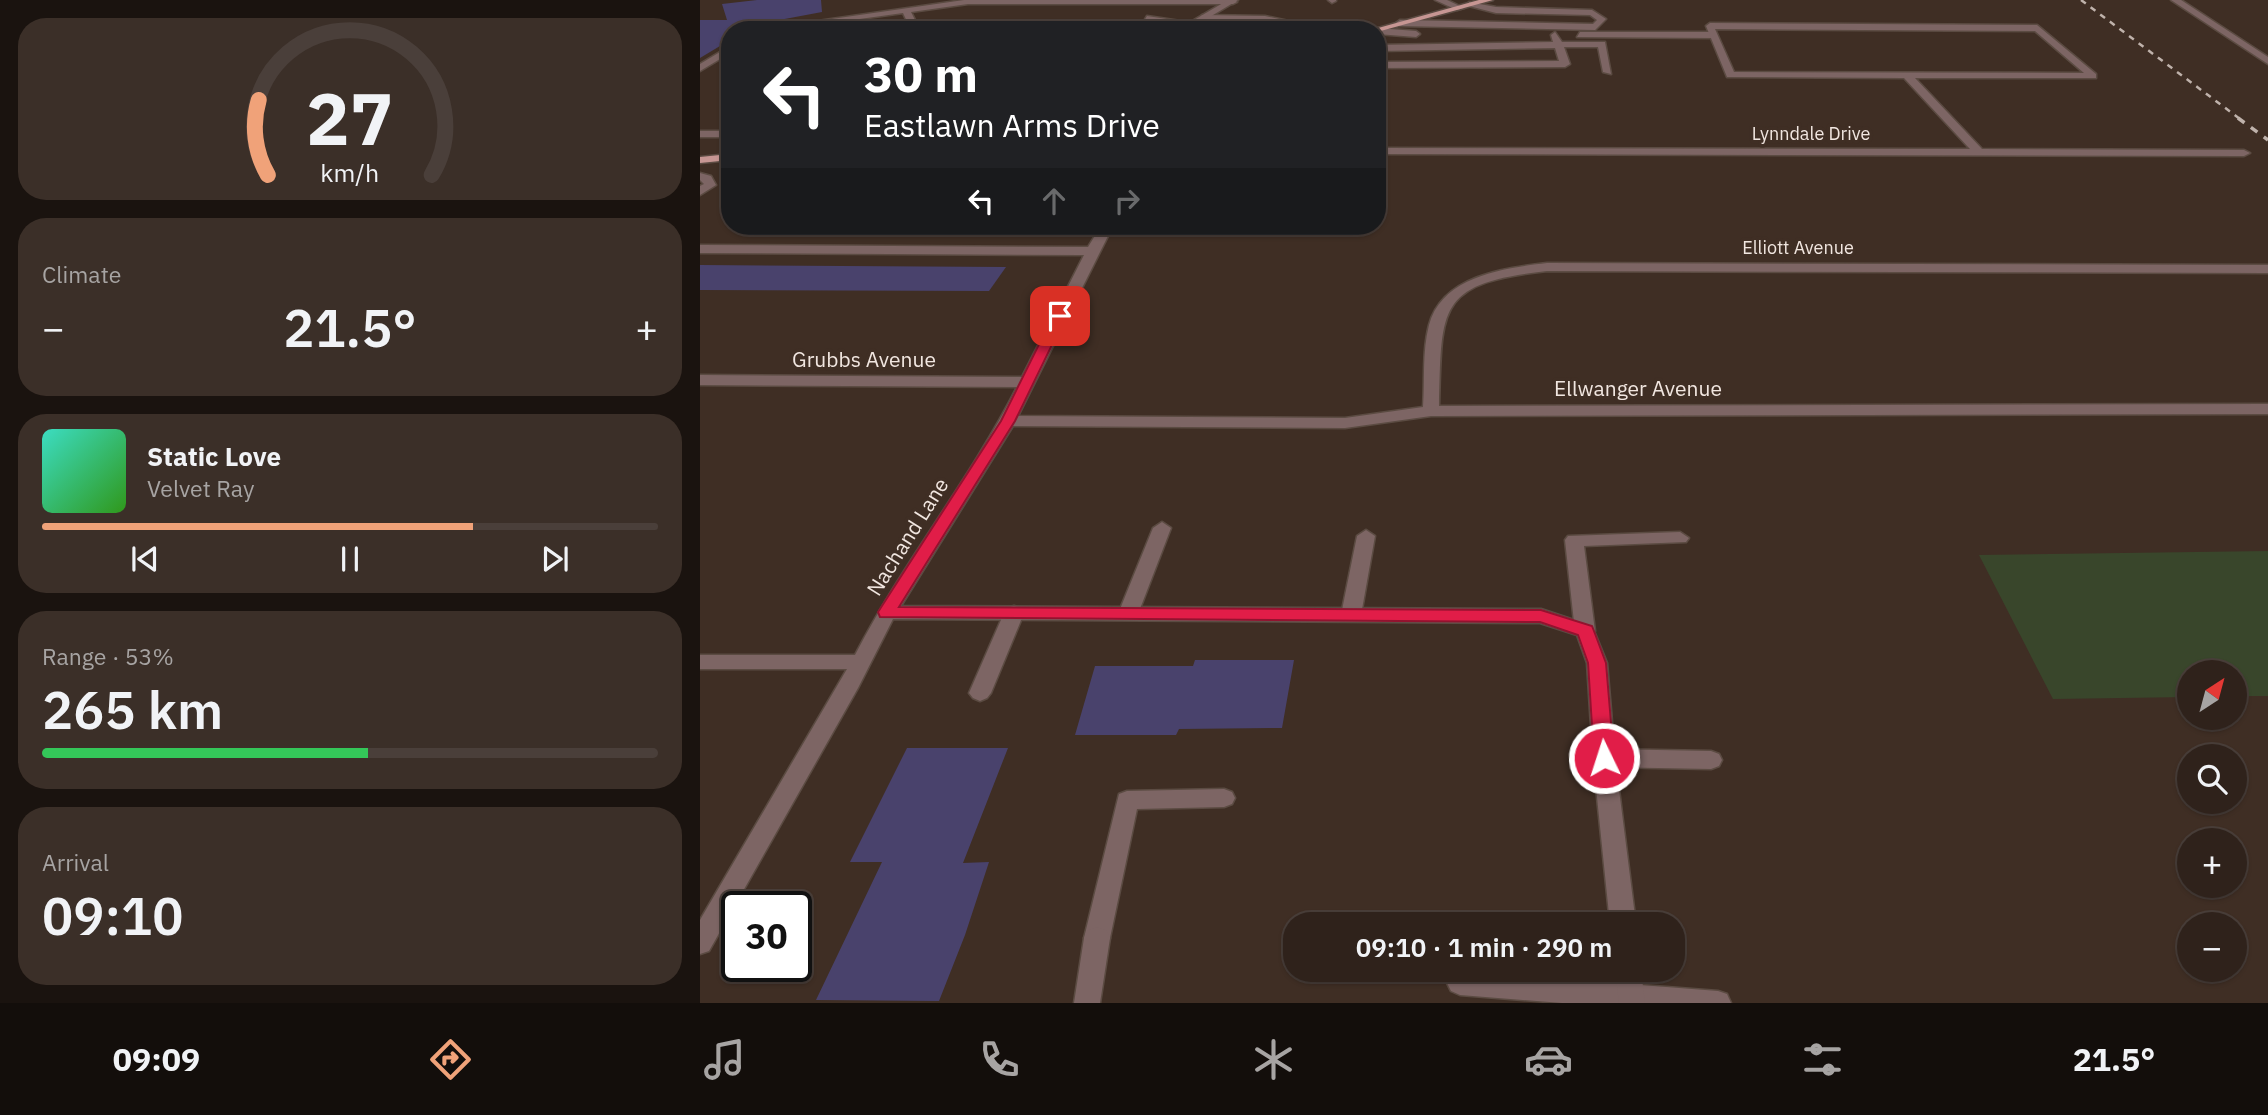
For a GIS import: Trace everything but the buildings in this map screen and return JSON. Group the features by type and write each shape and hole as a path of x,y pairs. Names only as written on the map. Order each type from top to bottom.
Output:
{"main road":[{"path":"1386,28 1489,0"},
{"path":"700,160 721,158"}],"street":[{"path":"1439,0 1460,8"},
{"path":"2175,0 2268,61"},
{"path":"822,21 968,2 1233,1"},
{"path":"1196,21 1233,1"},
{"path":"1400,23 1595,27 1602,19 1592,13 1496,10 1472,4"},
{"path":"905,9 911,21"},
{"path":"1481,26 1496,10"},
{"path":"1202,18 1277,21"},
{"path":"1147,19 1156,21"},
{"path":"1710,26 2038,28 2093,76 1730,75 1713,35 1710,26"},
{"path":"1386,31 1557,39 1602,44 1608,72"},
{"path":"1386,48 1469,49 1485,44 1557,39 1713,35"},
{"path":"1386,65 1565,64 1557,39"},
{"path":"700,68 721,55"},
{"path":"1907,76 1979,152"},
{"path":"700,134 721,134"},
{"name":"Lynndale Drive","path":"1386,151 2244,153"},
{"path":"700,176 707,178 710,185 700,191"},
{"name":"Nachand Lane","path":"700,943 887,612 1008,421 1102,235"},
{"path":"700,249 1092,251"},
{"name":"Elliott Avenue","path":"1431,411 1436,327 1441,310 1465,289 1506,271 1547,267 2268,269"},
{"name":"Grubbs Avenue","path":"700,380 1028,382"},
{"name":"Ellwanger Avenue","path":"1008,421 1345,423 1431,411 2268,409"},
{"path":"1128,614 1162,528"},
{"path":"1351,615 1366,536"},
{"path":"1622,912 1604,758 1597,663 1585,631 1574,540 1679,538"},
{"path":"887,612 1541,616 1585,631"},
{"path":"980,693 1014,613"},
{"path":"700,662 861,662"},
{"path":"1604,758 1711,760"},
{"path":"1087,1003 1097,938 1127,800 1224,798"},
{"path":"1460,983 1631,989 1718,1003"}],"green space":[{"path":"2268,551 2268,696 2247,696 2247,660 2177,660 2177,697 2053,699 1979,555"}],"railway":[{"path":"2081,0 2240,119"},
{"path":"2238,118 2268,140"}],"route":[{"path":"1060,316 1008,421 887,612 1541,616 1585,631 1597,663 1604,758"}]}
